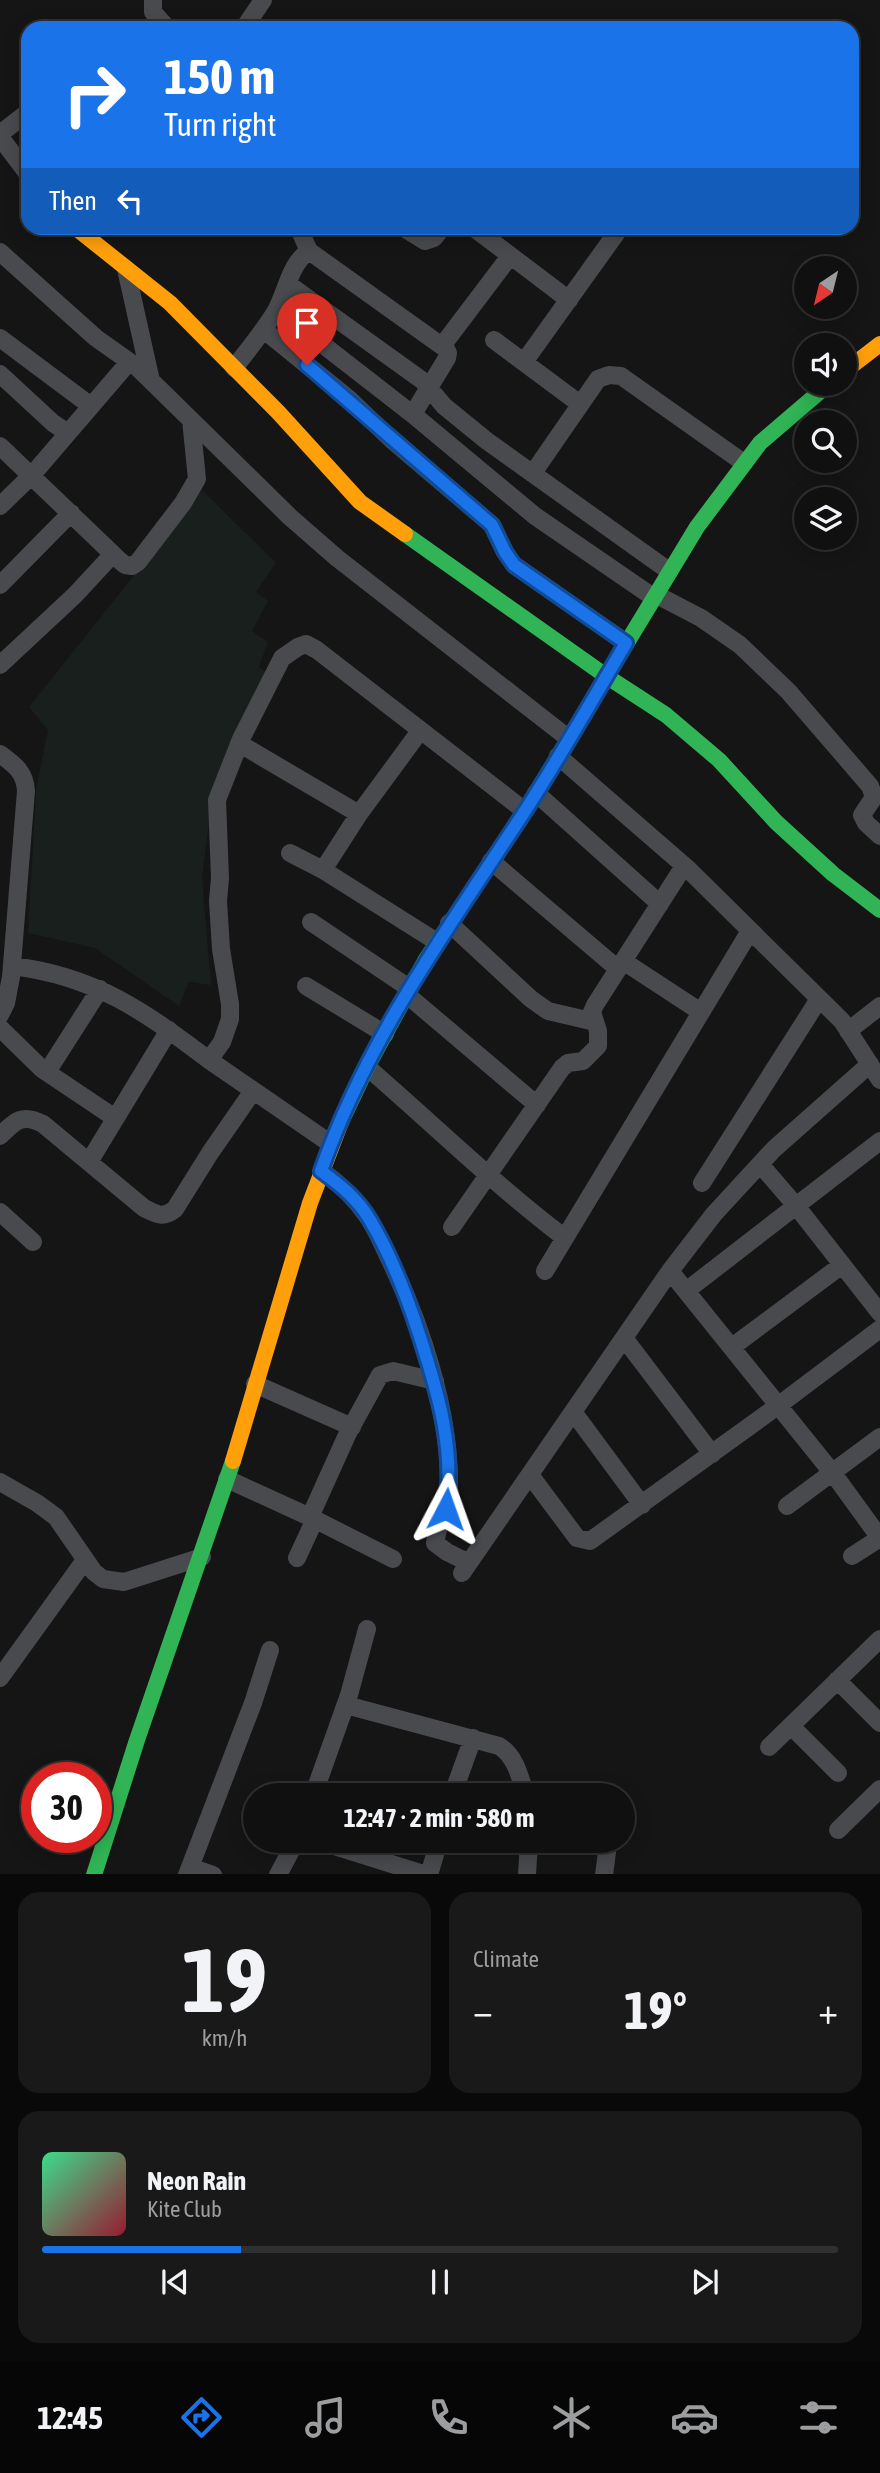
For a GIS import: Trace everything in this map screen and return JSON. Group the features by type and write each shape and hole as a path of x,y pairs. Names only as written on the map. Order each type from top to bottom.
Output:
{"main road":[{"path":"84,235 170,303 278,412 360,502 606,676 666,715 719,760 776,822 833,874 880,910"},
{"path":"857,362 880,344"},
{"path":"94,1874 137,1740 202,1557 321,1171 367,1068 437,942 525,811 654,595 716,500 760,443 815,396"}],"street":[{"path":"153,0 153,12 161,21"},
{"path":"249,21 263,0"},
{"path":"21,118 0,136 21,164"},
{"path":"93,243 99,235"},
{"path":"302,235 309,251 448,353 413,414"},
{"path":"415,235 425,241 436,235"},
{"path":"483,235 569,300"},
{"path":"524,362 615,235"},
{"path":"234,368 264,330 277,309 299,260 309,251"},
{"path":"0,252 96,338 129,362 290,517 337,558 568,738"},
{"path":"442,346 510,256"},
{"path":"126,269 151,382"},
{"path":"288,284 429,387 444,406 669,571"},
{"path":"277,309 413,414 526,509 654,595 701,618 740,645 819,724 870,786 876,798 862,816 880,836"},
{"path":"264,330 349,399 393,441 492,525 514,565 626,643"},
{"path":"0,338 91,406"},
{"path":"494,340 580,404"},
{"path":"3,498 32,475 129,362"},
{"path":"0,374 53,423 68,433"},
{"path":"533,473 598,379 609,375 621,376 744,463"},
{"path":"0,446 125,565 132,566 138,562 197,479 191,420"},
{"path":"0,585 71,513"},
{"path":"0,665 75,595 113,554"},
{"path":"209,1060 222,1042 230,1019 218,901 220,878 217,800 240,744 282,658 306,644 317,650 525,811"},
{"path":"323,870 359,814 420,731"},
{"path":"240,744 359,814"},
{"path":"0,754 18,768 25,779 26,791 12,966 6,1003 0,1015"},
{"path":"558,756 684,866 842,1021 880,1080"},
{"path":"536,793 660,904"},
{"path":"290,853 323,870 437,942"},
{"path":"491,861 620,965 701,1012"},
{"path":"452,1227 562,1068 568,1063 583,1061 598,1046 599,1038 592,1012 684,866"},
{"path":"311,922 408,991 537,1105"},
{"path":"449,923 531,999 548,1011 595,1022"},
{"path":"545,1271 750,931"},
{"path":"12,966 80,981 160,1022 209,1060 331,1144"},
{"path":"306,986 385,1034"},
{"path":"47,1072 100,989"},
{"path":"702,1183 819,999"},
{"path":"848,1031 880,1006"},
{"path":"0,1028 47,1072 116,1118"},
{"path":"89,1162 169,1030"},
{"path":"321,1171 346,1189 369,1218 403,1287 435,1381 447,1441 449,1488 436,1543 465,1568 670,1271 714,1214 774,1149 870,1064"},
{"path":"367,1068 488,1177 565,1238"},
{"path":"0,1136 19,1120 32,1118 43,1124 144,1208 159,1216 167,1215 174,1209 253,1091"},
{"path":"686,1291 880,1141"},
{"path":"760,1164 880,1313"},
{"path":"0,1212 33,1242"},
{"path":"732,1347 842,1265"},
{"path":"670,1271 779,1405 880,1538 852,1556"},
{"path":"530,1475 577,1538 584,1541 595,1539 880,1329"},
{"path":"624,1338 712,1454"},
{"path":"297,1558 352,1427 380,1375 393,1371 435,1381"},
{"path":"255,1384 352,1427"},
{"path":"574,1413 642,1505"},
{"path":"788,1506 880,1437"},
{"path":"227,1479 313,1518 393,1559"},
{"path":"0,1482 56,1517 85,1560 103,1579 124,1583 202,1557"},
{"path":"0,1678 85,1560"},
{"path":"318,1783 345,1705 367,1629"},
{"path":"769,1747 880,1639"},
{"path":"213,1874 188,1871 253,1703 270,1650"},
{"path":"837,1681 880,1723"},
{"path":"345,1705 473,1738 506,1751 521,1783"},
{"path":"791,1726 838,1773"},
{"path":"457,1783 473,1738"},
{"path":"838,1830 880,1789"},
{"path":"278,1874 289,1853"},
{"path":"358,1853 428,1874 435,1853"},
{"path":"527,1874 528,1853"},
{"path":"604,1874 607,1853"}],"shaded area":[{"path":"202,490 276,563 256,592 268,601 252,631 268,642 259,667 266,672 212,801 202,877 211,985 189,982 179,1006 95,948 28,933 36,790 48,730 29,707"}],"traffic: fast":[{"path":"341,1122 367,1067 425,961 525,811 697,527 760,443 815,396"},
{"path":"405,534 606,676 666,715 719,760 776,822 833,874 880,910"},
{"path":"94,1874 137,1740 233,1461"}],"traffic: slow":[{"path":"85,235 170,303 278,412 360,502 405,534"},
{"path":"857,362 880,344"},
{"path":"233,1461 310,1203 341,1122"}],"route":[{"path":"307,365 492,525 514,565 626,643 525,811 425,961 367,1068 321,1171 346,1189 369,1218 403,1287 437,1388 447,1441 449,1488 446,1509"}]}
